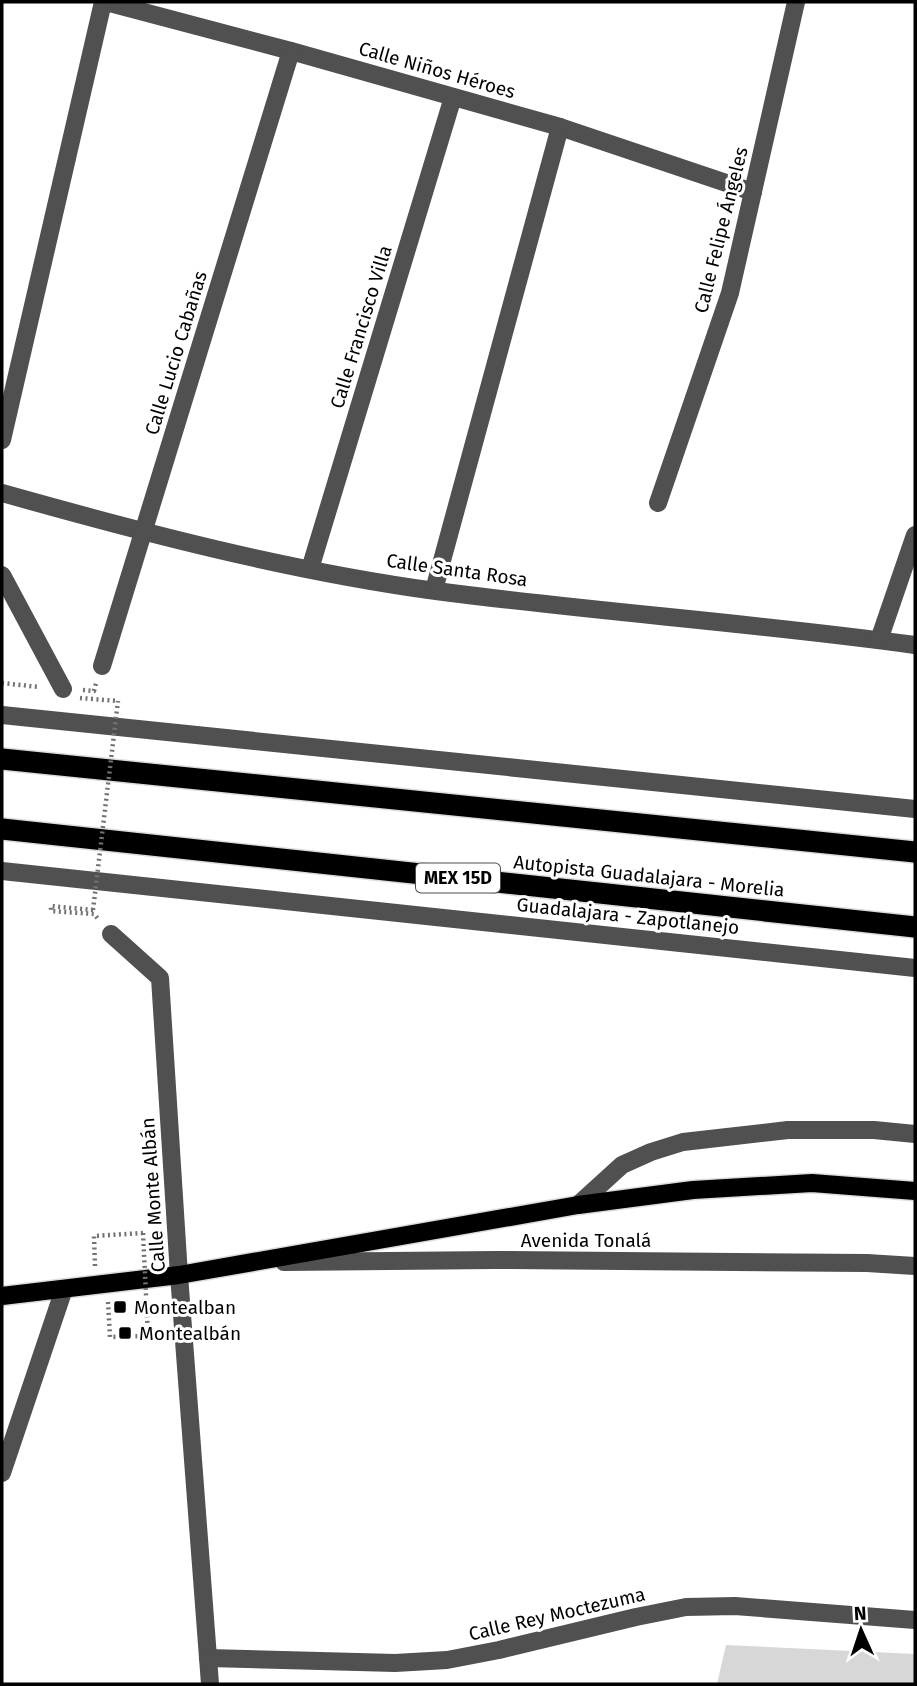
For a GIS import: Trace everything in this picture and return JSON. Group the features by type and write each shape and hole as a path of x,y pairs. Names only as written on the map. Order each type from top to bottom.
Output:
{"highway":[{"path":"2,759 915,852"},
{"name":"Autopista Guadalajara - Morelia","path":"2,829 915,927"}],"main road":[{"name":"Avenida Tonalá","path":"2,1296 179,1275 578,1205 693,1189 812,1183 915,1191"}],"street":[{"name":"Calle Niños Héroes","path":"105,2 560,127 753,192"},
{"path":"2,440 105,2"},
{"name":"Calle Felipe Ángeles","path":"658,503 730,293 796,2"},
{"name":"Calle Lucio Cabañas","path":"102,666 291,51"},
{"name":"Calle Francisco Villa","path":"310,569 453,97"},
{"path":"434,590 560,127"},
{"name":"Calle Santa Rosa","path":"2,493 143,532 310,569 434,590 915,645"},
{"path":"879,640 915,536"},
{"path":"2,575 63,689"},
{"path":"2,715 915,809"},
{"name":"Guadalajara - Zapotlanejo","path":"2,871 915,968"},
{"name":"Calle Monte Albán","path":"111,934 160,978 210,1684"},
{"name":"Avenida Tonalá","path":"578,1205 622,1165 683,1142 789,1130 873,1130 915,1134"},
{"name":"Avenida Tonalá","path":"256,1262 522,1260 867,1263 915,1266"},
{"path":"2,1473 64,1289"},
{"name":"Calle Rey Moctezuma","path":"208,1658 395,1663 447,1660 685,1607 735,1606 915,1620"}],"path":[{"path":"111,934 94,914 51,911 51,906 93,911 118,701"},
{"path":"94,1236 144,1234 148,1336 110,1337 107,1284"}],"shaded area":[{"path":"726,1645 915,1654 915,1684 717,1684"}],"place":[{"name":"Montealban","path":"120,1307"},
{"name":"Montealbán","path":"125,1333"}]}
